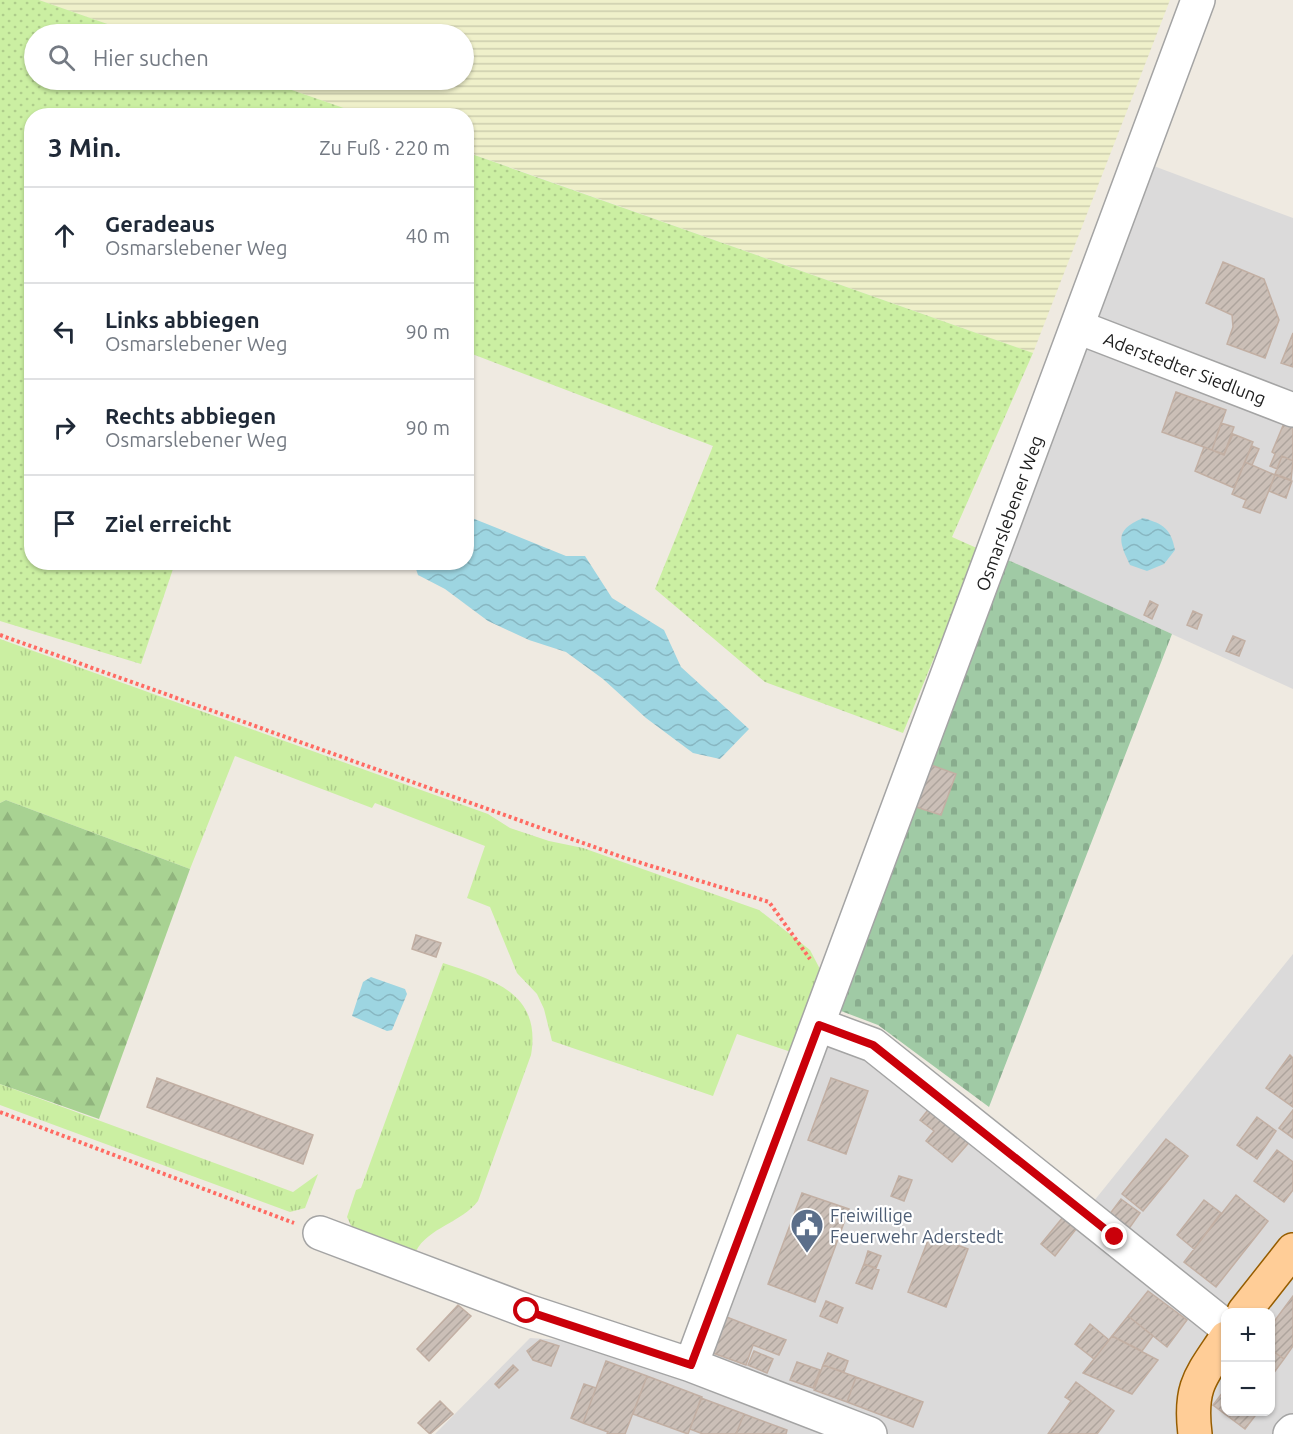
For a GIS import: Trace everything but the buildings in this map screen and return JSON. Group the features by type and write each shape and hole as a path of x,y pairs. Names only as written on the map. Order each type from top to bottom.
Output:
{"main road":[{"path":"1247,1308 1293,1250"},
{"path":"1195,1434 1192,1411 1195,1384 1221,1345"}],"street":[{"name":"Osmarslebener Weg","path":"691,1365 1198,0"},
{"name":"Aderstedter Siedlung","path":"1078,327 1293,410"},
{"path":"819,1025 873,1045 1221,1323"},
{"path":"320,1233 527,1311 691,1365 870,1434"}],"path":[{"path":"0,635 626,858 770,902 832,989"},
{"path":"0,1112 320,1233"}],"shaded area":[{"path":"1151,165 1293,218 1293,689 1008,560"},
{"path":"1293,954 1293,1434 435,1434 530,1338 577,1341 698,1384 824,1038 872,1056 1077,1222"}],"green space":[{"path":"0,0 39,0 107,24 24,24 24,90 292,90 344,108 24,108 24,570 173,570 141,664 0,621"},
{"path":"39,0 1170,0 1033,353 474,154 474,108 344,108 292,90 474,90 474,24 107,24"},
{"path":"474,155 1033,353 952,537 979,549 903,733 765,682 655,589 713,446 474,355"},
{"path":"1008,560 1172,634 989,1107 878,1025 841,1011"},
{"path":"0,639 488,814 510,828 549,841 583,848 759,910 810,950 821,971 794,1053 737,1034 713,1096 552,1041 544,1009 537,994 517,973 490,907 467,898 485,846 375,803 372,808 235,756 190,869 6,800 0,803"},
{"path":"6,800 190,869 99,1119 0,1084 0,803"},
{"path":"443,963 495,983 509,991 521,1002 529,1016 532,1034 531,1055 478,1201 463,1214 428,1236 416,1251 408,1253 355,1234 347,1217 356,1190 361,1188"},
{"path":"0,1084 293,1192 318,1174 305,1208 290,1212 0,1105"}],"water":[{"path":"1143,518 1161,525 1169,532 1175,550 1164,564 1147,571 1130,565 1121,542 1123,532 1127,527"},
{"path":"474,519 566,556 585,556 612,598 664,630 681,667 749,729 720,759 693,753 646,718 603,679 566,652 529,640 488,621 445,589 418,575 416,570 474,570"},
{"path":"371,977 405,989 407,994 392,1030 387,1031 352,1016 363,982"}],"place":[{"name":"Freiwillige Feuerwehr Aderstedt","path":"807,1254"}],"route":[{"path":"527,1311 691,1365 819,1025 873,1045 1115,1237"}]}
